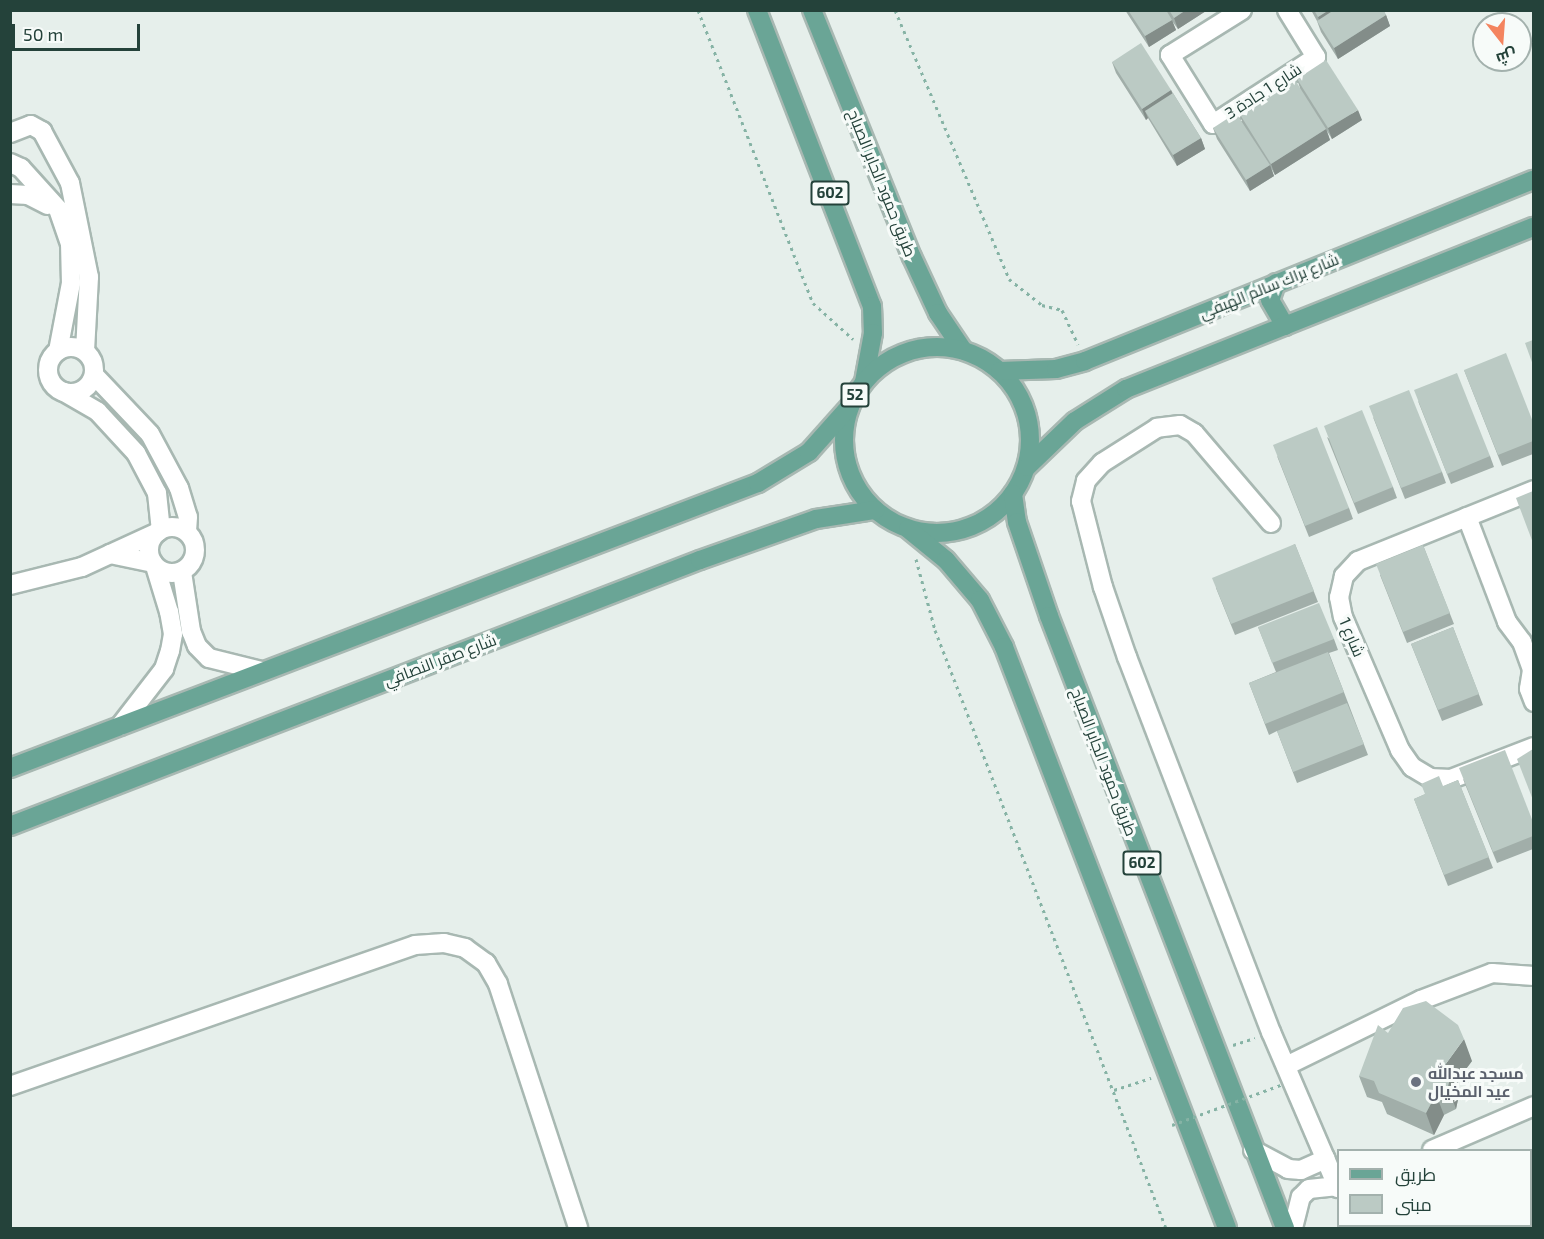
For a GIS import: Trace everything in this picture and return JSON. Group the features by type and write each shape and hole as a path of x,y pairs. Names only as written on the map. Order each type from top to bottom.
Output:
{"main road":[{"name":"602","path":"757,10 872,306 870,354 864,382"},
{"name":"طريق حمود الجابر الصباح","path":"812,10 912,257 938,313 963,350"},
{"name":"شارع براك سالم الهيفي","path":"1000,371 1056,369 1085,361 1533,180"},
{"name":"52","path":"1027,467 1031,432 1021,398 1000,371 963,350 936,347 909,351 884,363 864,382 850,406 843,434 846,462 857,489 875,510 908,529 937,534 966,529 993,515 1013,494 1027,467 1075,420 1110,398 1533,227"},
{"path":"1276,283 1270,300 1285,327"},
{"path":"10,768 758,483 808,452 850,406"},
{"name":"طريق حمود الجابر الصباح","path":"1013,494 1017,522 1049,616 1214,1051 1285,1228"},
{"name":"شارع صقر النصافي","path":"10,826 700,560 816,519 875,510"},
{"path":"908,529 946,560 980,600 1004,647 1227,1228"}],"street":[{"name":"شارع 1 جادة 3","path":"1242,10 1170,55 1213,124 1316,57 1287,10"},
{"path":"10,133 31,125 42,131 70,183 89,277 85,351"},
{"path":"10,162 21,168 57,209 70,243 71,283 58,351 48,370 52,383 98,412 136,453 157,493 159,530 149,549 171,623 170,651 164,669 120,726"},
{"path":"10,194 28,195 57,209"},
{"path":"58,351 72,346 85,351 94,362 94,375 85,388 64,392"},
{"path":"94,375 150,434 179,488 188,517 187,531 196,550 191,564 182,572 164,572 154,564 110,554"},
{"path":"1271,523 1194,433 1180,425 1157,428 1102,463 1086,481 1081,501 1103,587 1127,657 1286,1066 1337,1185"},
{"name":"شارع 1","path":"1533,490 1358,561 1340,586 1340,607 1400,750 1420,774 1451,779 1533,747"},
{"path":"1467,517 1508,622 1522,642 1532,670 1529,690 1533,702"},
{"path":"10,585 82,567 159,530 173,526 187,531"},
{"path":"182,572 191,631 197,646 209,658 261,671"},
{"path":"10,1086 415,945 454,945 486,963 498,984 578,1228"},
{"path":"1286,1066 1421,1000 1492,973 1533,976"},
{"path":"1434,1149 1533,1106"},
{"path":"1253,1150 1288,1169 1301,1170 1326,1159"},
{"path":"1293,1228 1301,1197 1309,1189 1337,1187"},
{"path":"1216,1197 1222,1228"}],"path":[{"path":"698,10 813,303 870,354"},
{"path":"895,10 1009,279 1042,305 1062,310 1085,361"},
{"path":"908,529 935,630 1166,1228"},
{"path":"1214,1051 1262,1036"},
{"path":"1114,1090 1166,1071"},
{"path":"1172,1125 1281,1085"}],"building":[{"path":"1128,10 1166,10 1172,20 1145,36"},
{"path":"1169,10 1186,10 1174,18"},
{"path":"1314,10 1329,10 1318,17"},
{"path":"1334,10 1383,10 1386,15 1334,48 1317,21"},
{"path":"1141,43 1171,90 1142,109 1112,62"},
{"path":"1326,60 1358,110 1328,128 1297,79"},
{"path":"1295,80 1326,129 1271,164 1239,113"},
{"path":"1173,93 1201,138 1173,155 1145,111"},
{"path":"1236,113 1270,165 1246,180 1213,128"},
{"path":"1533,340 1533,365 1525,343"},
{"path":"1506,353 1533,422 1533,441 1498,455 1464,370"},
{"path":"1457,373 1490,456 1447,474 1414,390"},
{"path":"1409,390 1442,472 1401,488 1369,406"},
{"path":"1362,410 1393,487 1354,503 1324,426"},
{"path":"1317,427 1349,508 1305,526 1273,445"},
{"path":"1533,491 1533,543 1516,498"},
{"path":"1295,544 1314,591 1231,624 1212,578"},
{"path":"1423,545 1450,613 1403,632 1376,564"},
{"path":"1319,603 1334,639 1272,663 1258,627"},
{"path":"1453,627 1479,694 1438,710 1411,644"},
{"path":"1328,652 1344,692 1265,724 1249,683"},
{"path":"1347,703 1364,744 1293,772 1277,731"},
{"path":"1533,749 1533,800 1517,759"},
{"path":"1505,750 1533,822 1533,836 1493,852 1459,768"},
{"path":"1439,776 1443,786 1458,780 1489,857 1444,875 1414,799 1425,794 1421,784"},
{"name":"مسجد عبدالله عيد المخيال","path":"1426,1001 1458,1025 1464,1039 1445,1065 1452,1069 1448,1087 1436,1094 1426,1113 1379,1093 1374,1081 1359,1076 1378,1025 1388,1033 1403,1008"}],"place":[{"name":"مسجد عبدالله عيد المخيال","path":"1416,1082"}]}
